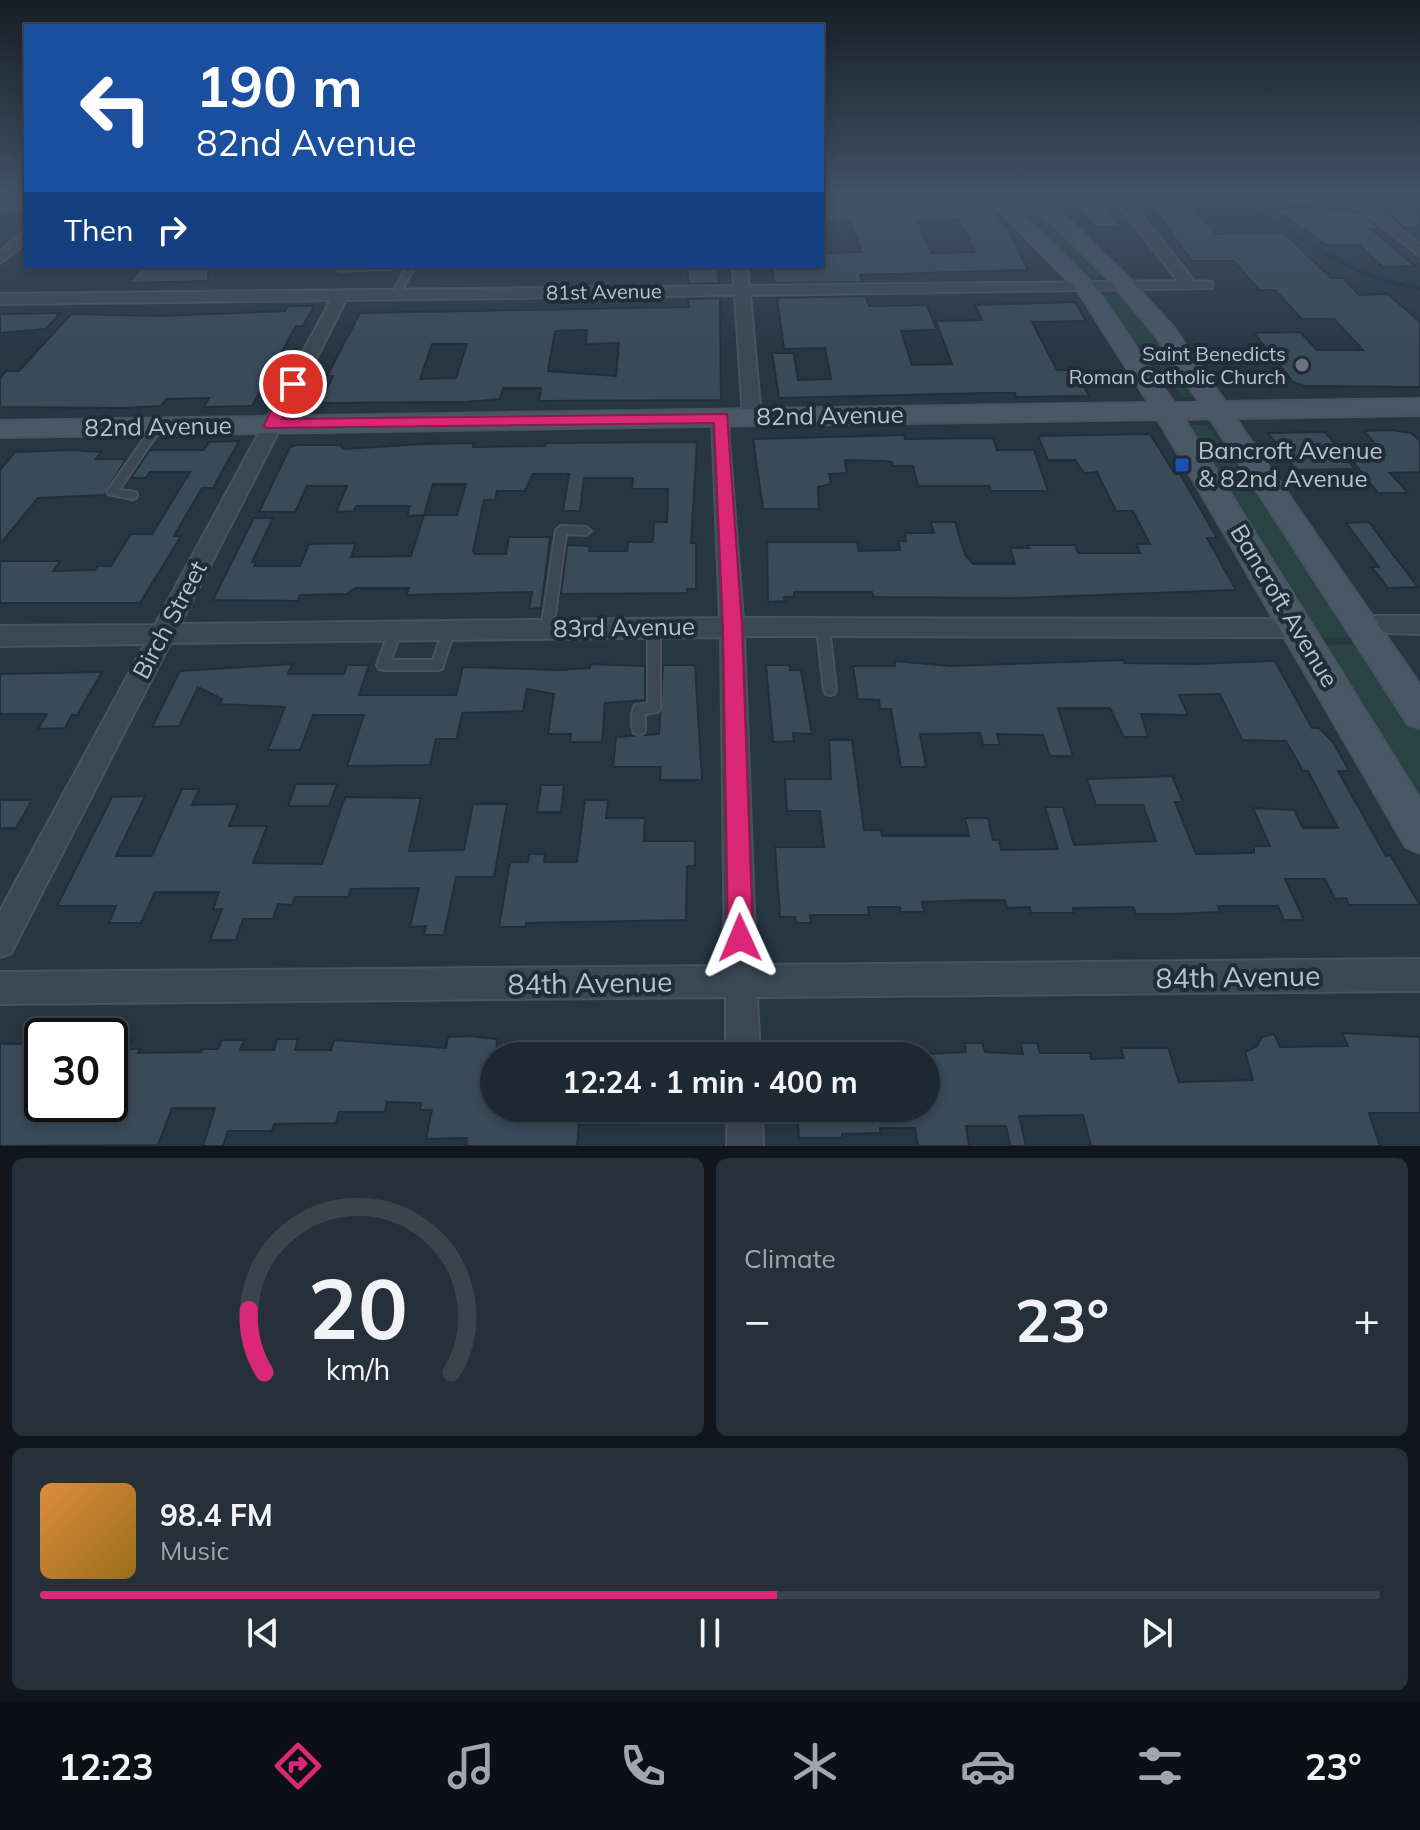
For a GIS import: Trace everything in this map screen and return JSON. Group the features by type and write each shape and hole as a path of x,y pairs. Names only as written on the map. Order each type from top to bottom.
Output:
{"main road":[{"name":"Bancroft Avenue","path":"1047,249 1085,287 1167,412 1420,834"},
{"name":"Bancroft Avenue","path":"1089,249 1127,287 1165,332 1420,713"},
{"name":"82nd Avenue","path":"0,429 1420,407"}],"street":[{"path":"1161,249 1190,286"},
{"path":"740,268 752,417"},
{"name":"81st Avenue","path":"0,299 1207,285"},
{"name":"Birch Street","path":"0,942 340,297"},
{"path":"721,418 732,627 743,1042"},
{"path":"1361,625 1420,625"},
{"name":"83rd Avenue","path":"0,636 732,627 1296,628"},
{"name":"84th Avenue","path":"0,988 1420,975"},
{"path":"745,1122 745,1146"}],"lane":[{"path":"341,268 398,268 403,280"},
{"path":"395,295 410,268"},
{"path":"132,495 112,492 157,427"},
{"path":"547,630 561,530 586,531"},
{"path":"823,627 830,690"},
{"path":"639,729 639,709 654,708 654,628"},
{"path":"395,631 383,665 438,665 448,631"}],"green space":[{"path":"1057,249 1081,249 1108,276 1092,277"},
{"path":"1116,294 1159,333 1202,397 1182,397 1154,357 1133,340 1100,295"},
{"path":"1187,425 1207,425 1242,474 1266,496 1359,637 1317,638"},
{"path":"1364,644 1420,730 1420,805 1321,645"}],"building":[{"path":"860,249 930,249 931,253 1018,249 1028,270 860,275 862,282 774,283 772,268 824,268 824,253 861,252"},
{"path":"1184,249 1301,249 1331,278 1343,278 1359,295 1388,294 1420,322 1420,387 1304,386 1293,382 1254,333 1300,332 1317,350 1363,350 1334,319 1302,319 1275,290 1259,290 1234,261 1192,261"},
{"path":"1364,249 1395,249 1415,266 1383,267"},
{"path":"140,268 208,268 208,281 128,283"},
{"path":"688,268 718,268 719,283 688,284"},
{"path":"866,296 869,306 927,305 937,330 901,331 912,365 952,364 936,321 982,320 975,305 1075,302 1086,321 1032,322 1057,370 1075,370 1089,396 1016,397 1015,393 987,393 779,398 772,353 794,353 798,380 831,379 825,348 784,349 777,298"},
{"path":"720,298 721,400 539,401 541,388 503,388 500,399 466,402 320,403 333,376 327,376 360,313 689,307 688,299","holes":["587,330 586,344 619,343 616,376 548,371 555,331","432,344 467,344 456,378 420,379"]},
{"path":"288,306 314,306 303,326 296,326 252,406 204,407 209,398 166,399 161,406 125,408 0,407 0,378 6,371 19,371 71,314 159,316 285,311"},
{"path":"60,313 46,329 0,333 0,314"},
{"path":"1364,431 1411,433 1420,441 1420,472 1390,473 1408,493 1378,493 1348,455 1385,455"},
{"path":"1325,432 1355,469 1296,470 1268,433"},
{"path":"1150,434 1175,474 1180,474 1217,538 1207,538 1236,590 1013,598 873,597 872,592 794,592 794,597 784,597 785,601 768,602 767,542 857,542 859,551 900,550 898,541 906,541 905,533 934,533 931,522 955,522 965,555 973,564 1015,564 1010,548 1029,548 1027,545 1075,545 1078,553 1140,553 1136,544 1150,544 1133,511 1116,511 1097,472 1084,473 1075,460 1048,460 1038,436"},
{"path":"904,435 905,439 993,438 997,450 1034,450 1048,491 991,491 989,486 918,486 913,466 893,466 892,462 884,461 845,460 847,473 829,474 831,484 818,487 819,509 763,509 753,439"},
{"path":"239,441 213,488 202,488 174,536 181,536 140,603 0,603 0,561 60,561 53,571 95,570 97,566 111,566 131,534 152,534 190,472 150,472 146,478 131,478 150,450 204,450 209,442"},
{"path":"697,442 691,543 696,543 696,589 687,589 687,593 561,594 567,545 590,546 589,551 627,551 628,542 653,542 654,522 667,522 668,489 632,489 633,478 584,478 580,511 563,511 569,474 533,474 525,491 497,491 495,500 484,500 473,551 474,554 506,554 509,537 550,537 541,608 529,609 532,592 406,595 409,588 355,588 347,594 300,595 298,601 213,600 254,518 273,518 252,562 256,562 254,566 300,566 309,544 356,543 351,557 411,556 424,515 407,516 410,506 356,506 354,511 336,512 347,486 307,486 295,512 259,512 290,447 340,445 344,449 474,443 473,447 545,446 546,443","holes":["433,484 466,484 457,515 424,515"]},
{"path":"15,452 101,452 96,459 126,459 104,495 38,498 0,544 0,470"},
{"path":"1369,522 1418,587 1388,588 1372,567 1379,567 1346,523"},
{"path":"1123,660 1125,663 1195,664 1275,661 1312,728 1319,728 1333,742 1349,771 1338,771 1386,856 1390,855 1420,905 1349,905 1346,898 1335,899 1325,879 1285,879 1304,920 1284,920 1278,906 1218,906 1220,912 1172,914 1136,914 1133,907 1073,908 1074,913 1031,913 1030,907 1007,908 1005,900 922,902 924,912 901,912 900,907 868,907 869,915 810,915 811,923 796,923 795,917 780,917 775,847 824,847 820,811 787,811 785,779 831,779 829,740 852,740 864,830 881,830 882,836 969,836 965,818 988,818 993,840 999,840 1001,850 1058,849 1045,807 1063,807 1074,845 1156,841 1143,805 1096,805 1087,779 1172,776 1183,802 1175,802 1196,854 1254,853 1254,846 1270,846 1253,808 1294,810 1303,828 1338,828 1308,771 1303,771 1286,741 1242,740 1220,694 1179,695 1188,715 1141,714 1148,737 1124,737 1110,708 1058,708 1073,756 1050,756 1043,735 997,734 1000,745 983,745 980,733 920,734 926,767 901,767 891,709 880,709 879,700 858,699 853,666 895,666 895,661 950,666"},
{"path":"292,664 288,674 344,674 347,665 369,665 359,695 456,695 463,667 560,670 590,668 590,664 645,666 645,700 605,703 602,742 570,742 571,734 548,734 554,694 527,689 523,711 462,713 457,739 436,739 430,765 347,766 364,715 313,715 300,750 268,750 285,707 220,704 222,699 198,687 179,726 152,727 180,671"},
{"path":"663,665 695,665 702,780 660,780 661,767 613,767 616,737 659,734"},
{"path":"766,665 790,665 790,670 801,670 812,734 793,733 794,741 773,742"},
{"path":"102,672 77,715 72,715 65,728 38,729 47,714 0,714 0,674"},
{"path":"296,784 337,784 329,806 288,806"},
{"path":"541,785 564,785 561,812 537,812"},
{"path":"182,789 199,789 192,805 238,804 229,826 267,826 253,863 322,864 345,797 421,798 409,851 464,850 473,804 507,804 494,877 456,877 444,935 424,935 426,926 410,927 419,888 351,889 348,897 295,897 292,905 278,904 273,919 243,919 236,940 210,940 222,909 213,910 219,892 155,892 141,923 109,923 116,906 57,906 112,797 145,796 116,856 152,856"},
{"path":"0,800 32,800 16,828 0,828"},
{"path":"585,800 608,800 606,818 645,818 644,841 695,841 695,866 687,866 686,920 526,923 525,927 499,927 510,862 528,862 529,854 545,854 544,862 577,862"},
{"path":"1342,1033 1420,1037 1420,1113 1369,1113 1380,1146 1091,1146 1083,1115 1019,1116 1026,1146 1010,1146 1006,1126 966,1126 969,1146 918,1146 915,1128 880,1128 880,1133 842,1134 842,1138 799,1138 798,1122 940,1122 940,1053 966,1052 964,1043 982,1043 985,1052 1023,1054 1021,1043 1037,1043 1040,1053 1090,1053 1091,1059 1124,1058 1121,1048 1168,1048 1179,1082 1253,1080 1245,1052 1257,1046 1262,1037 1274,1034 1280,1047 1348,1046"},
{"path":"448,1037 497,1039 497,1042 480,1042 480,1122 639,1124 579,1124 577,1146 466,1146 467,1138 426,1139 432,1110 420,1110 421,1103 387,1102 385,1112 339,1112 336,1123 274,1124 272,1131 228,1131 223,1146 203,1146 215,1108 172,1108 158,1145 0,1146 0,1044 24,1044 24,1122 128,1122 128,1049 140,1049 138,1053 201,1052 202,1049 218,1049 222,1040 244,1040 240,1050 274,1050 277,1039 298,1039 295,1050 331,1050 334,1040 446,1048"}],"waterway":[{"path":"1319,249 1367,274 1420,288"}],"place":[{"name":"Saint Benedicts Roman Catholic Church","path":"1302,365"},
{"name":"Bancroft Avenue & 82nd Avenue","path":"1182,465"}],"route":[{"path":"293,384 271,425 721,418 732,627 740,938"}]}
